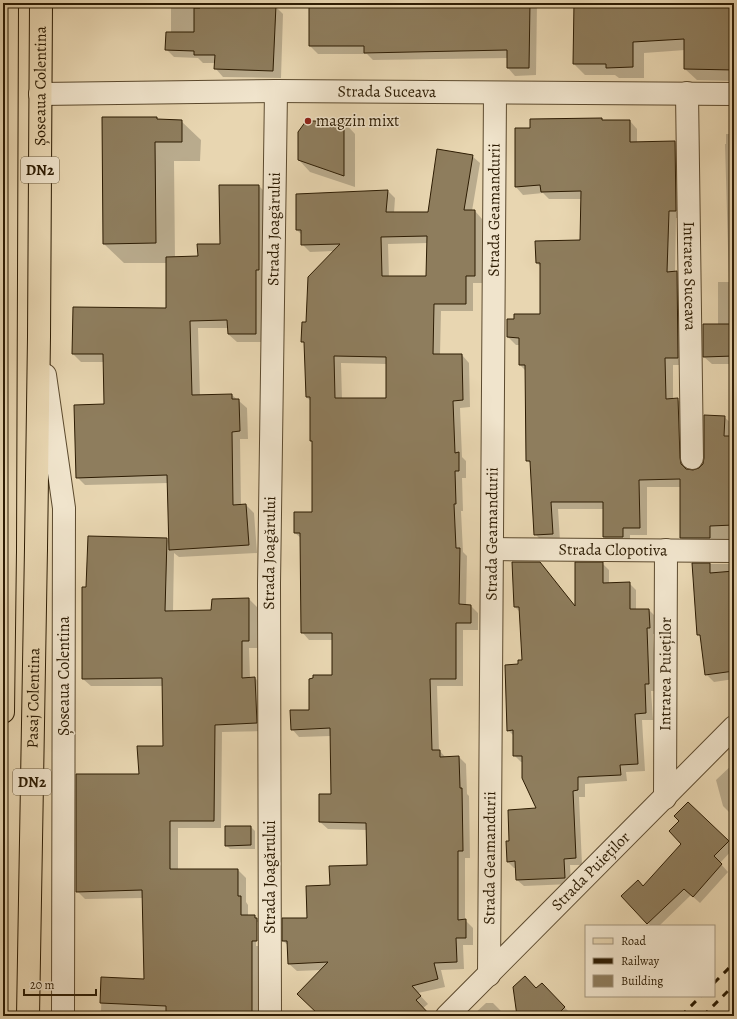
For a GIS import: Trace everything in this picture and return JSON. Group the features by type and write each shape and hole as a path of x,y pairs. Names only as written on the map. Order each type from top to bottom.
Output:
{"main road":[{"name":"Șoseaua Colentina","path":"5,550 5,30 7,3"},
{"name":"Șoseaua Colentina","path":"36,548 41,3"},
{"name":"Pasaj Colentina","path":"28,1016 36,548"},
{"name":"Pasaj Colentina","path":"3,712 5,550"}],"street":[{"name":"Strada Suceava","path":"40,94 276,91 734,94"},
{"name":"Strada Joagărului","path":"270,1016 269,584 276,91"},
{"name":"Strada Geamandurii","path":"489,975 495,92"},
{"name":"Intrarea Suceava","path":"687,93 692,458"},
{"name":"Șoseaua Colentina","path":"39,337 64,508 62,1016"},
{"name":"Strada Clopotiva","path":"492,549 734,551"},
{"name":"Intrarea Puieților","path":"665,798 666,550"},
{"name":"Strada Puieților","path":"447,1016 734,727"}],"building":[{"path":"200,3 273,3 273,5 276,5 273,71 214,69 215,55 194,55 194,51 165,50 166,32 194,32 194,8 200,8"},
{"path":"309,3 530,3 529,68 507,68 507,50 364,53 364,46 309,46"},
{"path":"574,3 734,3 734,70 684,69 684,39 633,42 633,67 606,68 606,64 573,64"},
{"path":"102,117 157,117 157,119 182,120 182,142 155,142 156,243 103,244"},
{"path":"602,118 602,120 630,120 630,142 675,141 676,211 669,211 667,272 677,271 678,358 665,358 666,399 678,398 681,464 686,469 693,470 699,468 703,464 704,415 725,416 724,436 734,436 734,525 710,526 710,538 680,538 680,479 639,480 640,528 623,528 623,537 603,537 603,502 551,502 553,534 534,535 530,461 526,461 525,365 519,365 519,338 507,337 507,319 514,319 514,314 540,314 540,263 536,263 535,241 580,240 581,191 541,192 540,185 515,187 515,128 530,128 530,119"},
{"path":"306,121 344,121 344,176 298,160 298,132"},
{"path":"437,149 473,155 464,210 475,210 475,276 466,276 466,304 434,304 433,354 462,354 463,400 453,401 455,453 459,452 459,471 455,471 456,504 454,504 456,548 460,548 459,604 471,605 471,623 456,623 456,679 430,679 432,750 440,750 440,757 459,756 460,788 462,788 463,851 458,851 458,920 466,919 466,938 456,938 457,962 434,963 438,979 412,986 421,996 416,1000 431,1016 320,1016 297,994 328,962 288,964 287,941 282,941 282,918 307,918 306,886 330,885 329,866 367,865 366,823 319,822 319,794 331,794 330,728 291,730 290,710 309,710 309,679 313,678 313,675 332,675 332,633 301,633 300,533 294,533 294,512 312,512 312,441 310,441 310,397 306,397 304,342 301,342 302,322 306,322 308,277 340,244 301,245 301,230 296,230 296,194 388,190 386,212 428,212","holes":["427,236 426,276 382,276 381,237","334,356 386,357 386,398 335,398"]},
{"path":"219,185 259,185 259,270 256,270 256,334 228,334 227,320 190,321 192,395 232,394 232,399 239,399 240,431 232,432 233,505 246,504 249,545 169,550 167,475 76,478 74,405 104,404 103,354 72,354 73,307 166,308 166,257 198,256 197,244 220,244"},
{"path":"703,324 734,324 734,356 703,357"},
{"path":"88,536 167,538 165,611 211,610 212,599 249,598 249,641 242,641 242,678 255,677 257,723 215,725 214,821 170,821 170,869 238,869 238,896 241,896 241,915 255,915 255,918 257,918 257,941 252,941 252,1016 166,1016 166,1006 100,1003 101,977 144,979 142,890 76,892 76,774 139,774 137,746 163,746 162,678 82,679 82,587 86,587"},
{"path":"512,562 540,562 575,606 575,562 603,562 603,583 630,582 630,609 649,609 650,628 647,628 649,684 645,684 646,713 635,714 638,764 620,765 621,775 578,777 578,790 573,791 576,858 564,859 565,878 516,880 515,861 507,862 506,841 509,841 508,810 536,808 522,778 522,756 513,756 513,730 507,731 505,665 518,664 518,660 522,660 519,607 514,607"},
{"path":"692,563 710,563 710,573 734,571 734,671 705,675 700,635 697,635"},
{"path":"688,802 729,841 714,856 722,864 693,897 684,889 647,924 621,896 638,880 643,886 681,844 669,831 679,821 674,816"},
{"path":"225,826 251,826 251,845 225,846"},
{"path":"525,976 536,988 542,983 565,1007 556,1016 517,1016 513,987"}],"railway":[{"path":"715,982 734,963"},
{"path":"703,1016 734,985"},
{"path":"681,1016 700,997"}],"place":[{"name":"magzin mixt","path":"308,121"}]}
